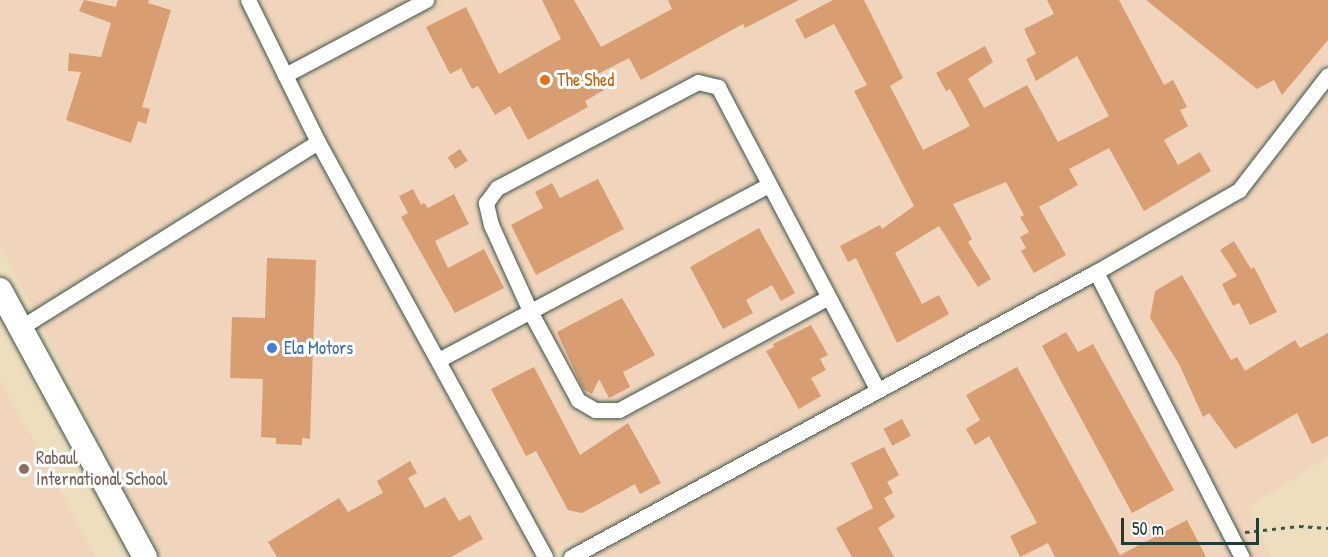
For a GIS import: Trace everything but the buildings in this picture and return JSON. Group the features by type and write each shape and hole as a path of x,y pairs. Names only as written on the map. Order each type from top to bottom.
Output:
{"main road":[{"path":"0,290 145,557"}],"street":[{"path":"248,0 318,142 440,359 546,557"},
{"path":"285,75 426,0"},
{"path":"571,557 878,388 1096,272 1239,190 1328,75"},
{"path":"827,298 619,410 595,410 578,400 531,313 491,225 486,203 497,188 698,82 718,87 827,298 878,388"},
{"path":"20,328 318,142"},
{"path":"440,359 531,313 769,185"},
{"path":"1096,272 1232,533 1242,557"}],"path":[{"path":"1232,533 1299,526 1328,528"}],"shaded area":[{"path":"0,0 1328,0 1328,457 1248,507 1271,557 586,557 575,539 541,557 161,557 0,245"},
{"name":"Rabaul International School","path":"0,380 96,557 0,557"}],"place":[{"name":"The Shed","path":"545,80"},
{"name":"Ela Motors","path":"272,348"},
{"name":"Rabaul International School","path":"24,469"}]}
